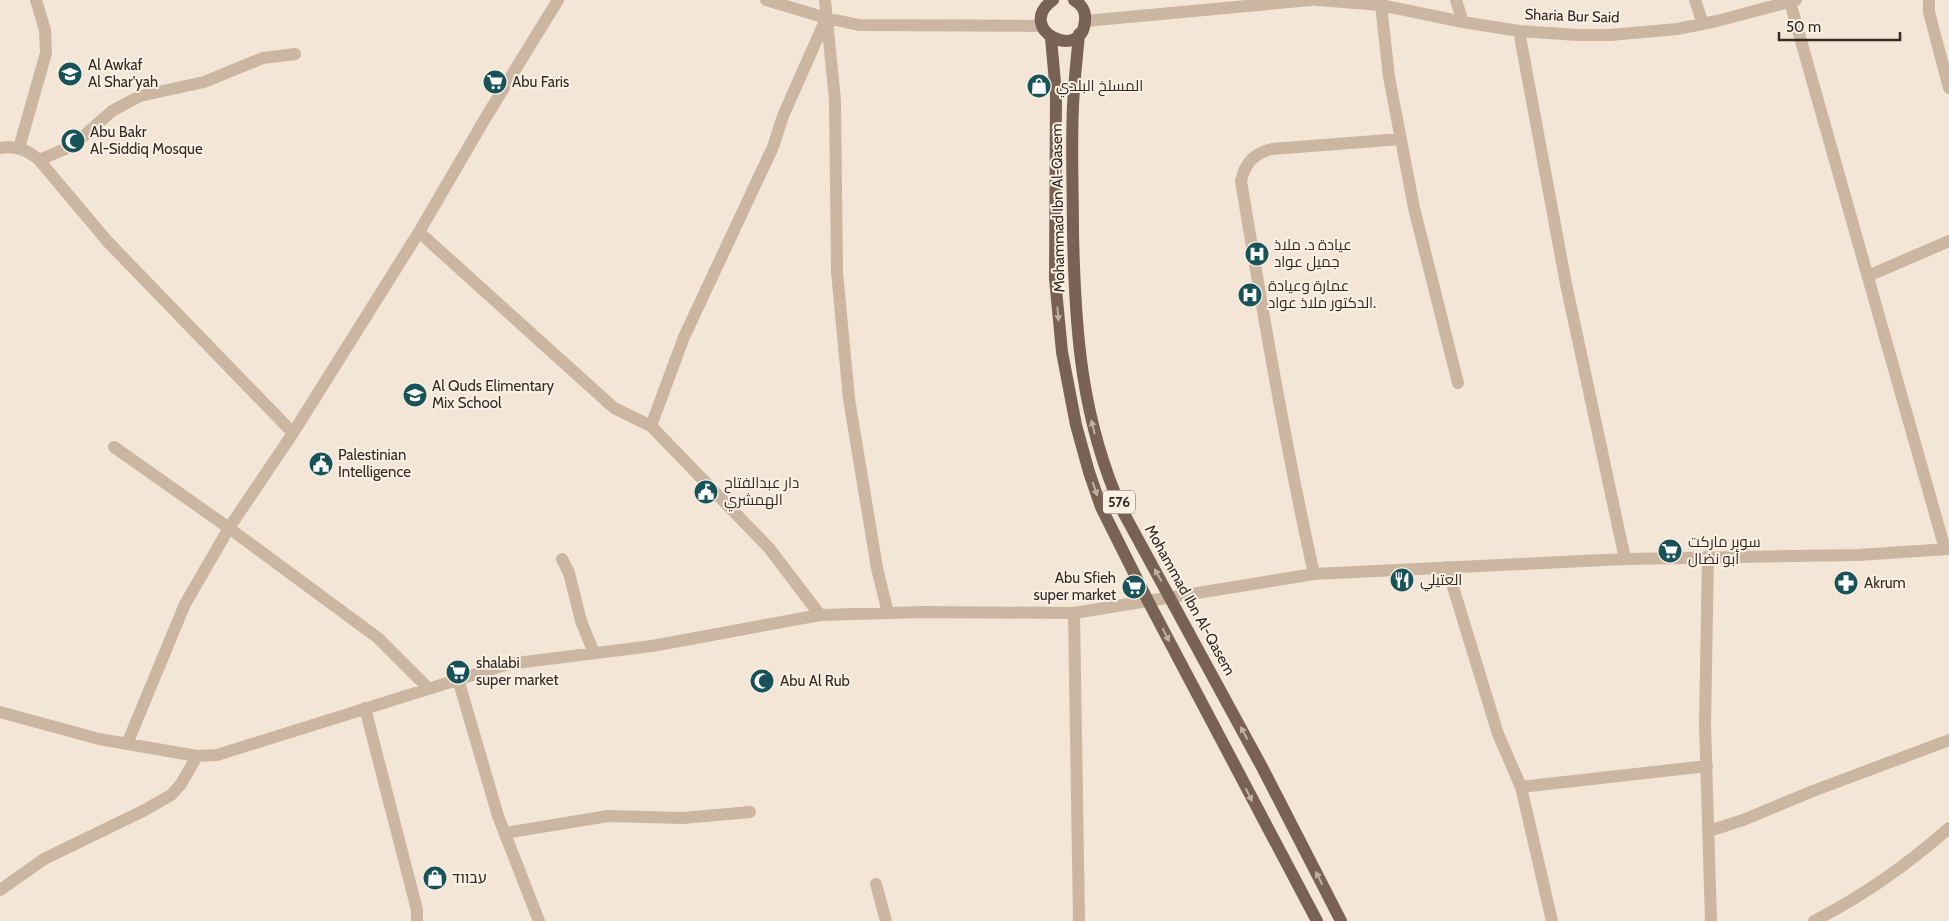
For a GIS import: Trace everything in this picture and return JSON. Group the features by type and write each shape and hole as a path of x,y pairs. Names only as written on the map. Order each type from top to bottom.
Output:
{"main road":[{"path":"1049,2 1041,18 1042,26 1051,38 1058,41 1066,41 1079,34 1085,21 1085,14 1076,1"},
{"name":"Mohammad Ibn Al-Qasem","path":"1079,34 1073,107 1077,322 1080,362 1097,444 1109,480 1122,510 1263,769 1341,921"},
{"name":"Mohammad Ibn Al-Qasem","path":"1051,38 1056,94 1055,279 1062,352 1076,426 1101,507 1148,601 1317,921"}],"street":[{"path":"19,148 46,53 45,30 36,0"},
{"path":"127,744 185,604 230,528 294,433 419,232 486,117 558,0"},
{"path":"766,0 826,18 859,25 1042,26"},
{"path":"825,0 835,100 837,272 849,399 877,568 888,613"},
{"path":"1085,21 1311,0"},
{"name":"Sharia Bur Said","path":"1317,0 1381,5 1518,31 1577,36 1644,33 1703,24 1793,1"},
{"path":"1456,0 1463,22"},
{"path":"1695,0 1703,24"},
{"path":"1929,0 1929,12 1949,88"},
{"path":"0,712 99,739 197,756 217,756 508,664 652,646 820,615 1074,613 1314,574 1625,559 1708,556 1858,555 1947,549 1868,276 1793,1"},
{"path":"1381,5 1389,78 1416,218 1458,383"},
{"path":"651,426 684,337 773,147 783,116 826,18"},
{"path":"1518,31 1566,284 1625,559"},
{"path":"39,160 77,142 112,111 140,96 204,82 262,58 295,54"},
{"path":"1314,574 1294,484 1273,370 1241,181 1243,171 1255,155 1272,149 1401,140"},
{"path":"0,148 19,148 32,154 39,160 108,242 294,433"},
{"path":"419,232 614,408 651,426 769,548 820,615"},
{"path":"1868,276 1949,241"},
{"path":"114,447 230,528 378,638 428,688"},
{"path":"1708,556 1705,724 1711,921"},
{"path":"562,559 569,573 582,621 594,653"},
{"path":"1447,567 1498,734 1521,787 1552,921"},
{"path":"1074,613 1078,921"},
{"path":"458,679 498,816 539,921"},
{"path":"365,708 417,910 417,921"},
{"path":"1709,830 1743,820 1813,791 1949,740"},
{"path":"0,890 44,859 143,811 170,795 181,784 197,756"},
{"path":"1521,787 1707,766"},
{"path":"505,833 608,816 683,818 750,812"},
{"path":"1814,921 1892,875 1949,828"},
{"path":"876,884 886,921"}],"place":[{"name":"Al Awkaf Al Shar'yah","path":"70,74"},
{"name":"Abu Faris","path":"495,82"},
{"name":"المسلخ البلدي","path":"1039,86"},
{"name":"Abu Bakr Al-Siddiq Mosque","path":"73,141"},
{"name":"عيادة د. ملاذ جميل عواد","path":"1257,254"},
{"name":"عمارة وعيادة الدكتور ملاذ عواد.","path":"1250,295"},
{"name":"Al Quds Elimentary Mix School","path":"415,395"},
{"name":"Palestinian Intelligence","path":"321,464"},
{"name":"دار عبدالفتاح الهمشري","path":"706,492"},
{"name":"سوبر ماركت أبو نضال","path":"1670,551"},
{"name":"العتيلي","path":"1402,580"},
{"name":"Akrum","path":"1846,583"},
{"name":"Abu Sfieh super market","path":"1134,587"},
{"name":"shalabi super market","path":"458,672"},
{"name":"Abu Al Rub","path":"762,681"},
{"name":"עבווד","path":"435,878"}]}
